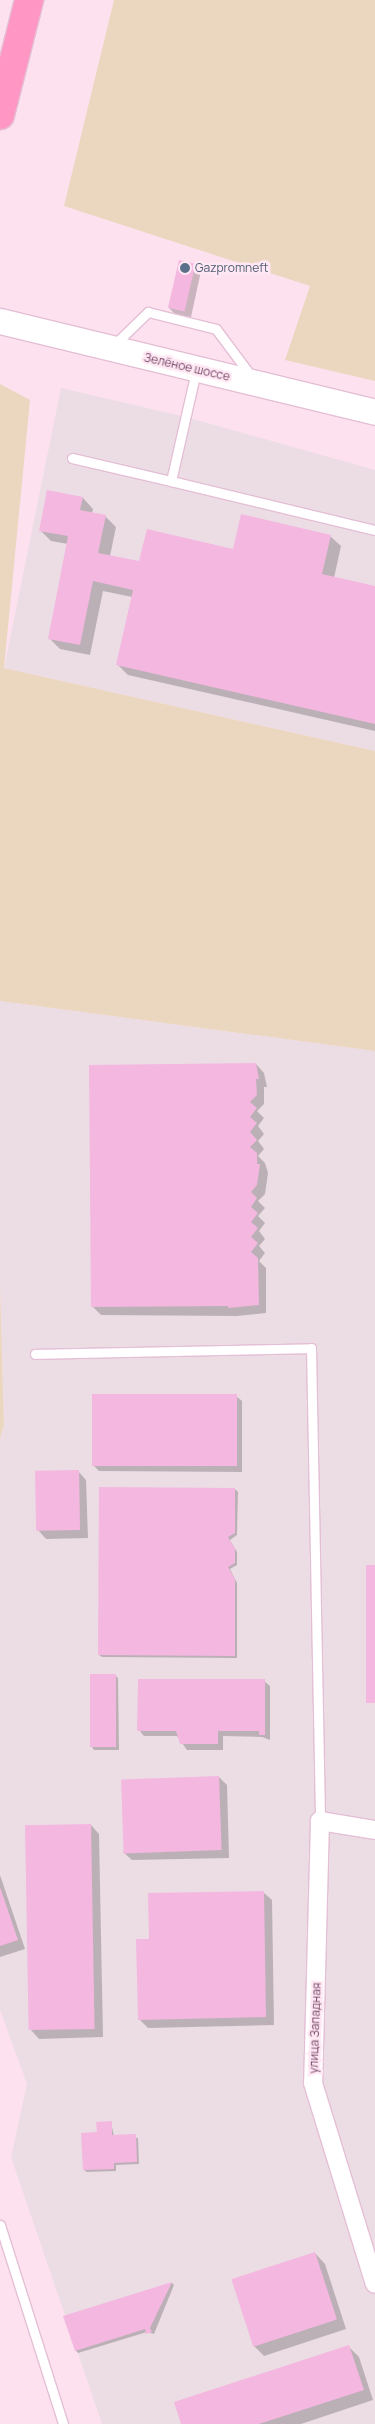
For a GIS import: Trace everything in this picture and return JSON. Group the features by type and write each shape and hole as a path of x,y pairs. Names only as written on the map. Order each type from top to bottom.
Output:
{"main road":[{"path":"0,115 29,0"},
{"name":"Зелёное шоссе","path":"0,321 375,412"}],"street":[{"path":"320,1822 375,1830"},
{"name":"улица Западная","path":"320,1822 313,2083 375,2284"}],"lane":[{"path":"110,349 148,312 216,329 257,384"},
{"path":"171,481 197,370"},
{"path":"72,458 375,530"},
{"path":"35,1354 311,1348 320,1822"},
{"path":"0,2225 63,2424"}],"shaded area":[{"path":"114,0 375,0 375,381 285,360 310,286 64,206"},
{"path":"0,384 30,400 4,668 375,751 375,1051 0,1001"},
{"path":"61,388 186,417 375,470 375,751 4,668"},
{"path":"0,1001 375,1051 375,2424 102,2424 11,2157 27,2084 0,2010 0,1439 4,1425 0,1283"},
{"path":"0,1283 4,1425 0,1439"}],"building":[{"path":"179,260 196,264 185,312 168,308"},
{"path":"47,490 83,497 80,510 106,515 98,553 139,561 147,529 233,549 241,514 331,535 322,574 375,586 375,724 116,665 133,590 93,581 80,645 48,639 68,536 39,531"},
{"path":"256,1063 259,1079 256,1079 257,1095 250,1102 257,1108 250,1117 257,1123 250,1132 257,1140 250,1147 257,1153 257,1164 260,1164 257,1185 251,1192 257,1198 251,1207 258,1213 251,1222 258,1228 251,1237 258,1243 251,1252 258,1258 259,1305 228,1308 228,1306 91,1307 89,1065"},
{"path":"92,1394 237,1394 237,1466 92,1466"},
{"path":"79,1470 80,1530 36,1531 35,1471"},
{"path":"99,1487 235,1488 235,1533 228,1537 235,1549 235,1563 228,1567 235,1579 235,1656 98,1655"},
{"path":"366,1565 375,1565 375,1703 366,1703"},
{"path":"90,1674 116,1674 116,1747 90,1747"},
{"path":"138,1679 265,1679 265,1735 259,1735 259,1731 218,1731 218,1744 180,1744 176,1731 137,1731"},
{"path":"219,1776 222,1850 124,1853 121,1779"},
{"path":"91,1824 95,2029 29,2030 25,1825"},
{"path":"0,1887 18,1940 0,1946"},
{"path":"264,1891 266,2017 138,2020 136,1939 149,1939 148,1893"},
{"path":"112,2121 112,2135 136,2134 137,2162 114,2163 114,2169 83,2170 81,2133 97,2132 96,2122"},
{"path":"315,2252 337,2320 253,2347 231,2279"},
{"path":"172,2282 150,2328 152,2332 146,2334 145,2329 75,2351 63,2316"},
{"path":"349,2345 364,2390 259,2424 181,2424 174,2402"}],"place":[{"name":"Gazpromneft","path":"185,268"}]}
